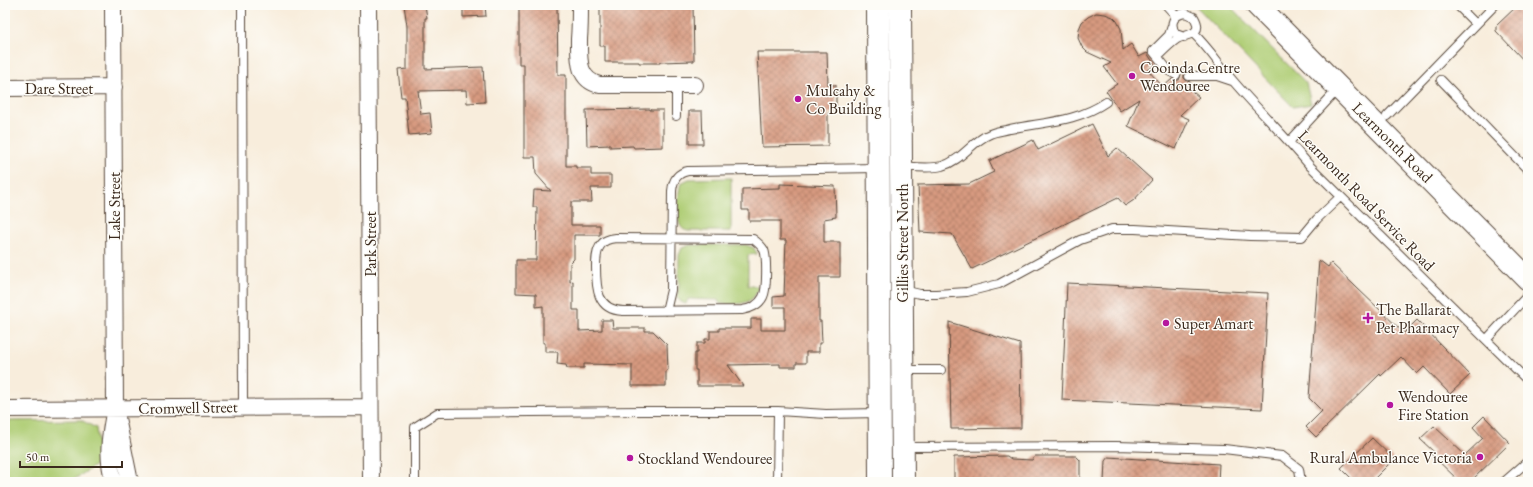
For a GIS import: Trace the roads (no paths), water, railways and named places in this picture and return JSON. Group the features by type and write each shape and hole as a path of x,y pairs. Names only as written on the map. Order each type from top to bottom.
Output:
{"main road":[{"name":"Gillies Street North","path":"878,5 880,482"},
{"name":"Gillies Street North","path":"900,5 903,482"},
{"name":"Learmonth Road","path":"1257,5 1344,83 1528,260"},
{"name":"Learmonth Road","path":"1275,5 1344,83"},
{"name":"Learmonth Road","path":"1382,121 1528,279"},
{"path":"879,413 903,413"}],"street":[{"name":"Lake Street","path":"108,480 109,451 115,408 113,5"},
{"name":"Park Street","path":"368,5 371,482"},
{"path":"580,5 580,63 582,72 589,80 600,85 695,85"},
{"name":"Dare Street","path":"5,88 114,88"},
{"name":"Cromwell Street","path":"5,408 242,406 370,407"},
{"name":"Lake Street","path":"115,408 129,478"},
{"path":"108,480 129,478"}],"lane":[{"path":"242,5 242,406"},
{"path":"1166,5 1176,16"},
{"path":"1457,5 1476,24"},
{"path":"1382,121 1495,5"},
{"path":"1158,56 1178,38 1191,35 1193,33 1196,27 1194,17 1185,13 1176,16 1173,20 1169,35 1153,51 1169,71 1176,75"},
{"path":"1172,26 1176,34 1184,37"},
{"name":"Learmonth Road Service Road","path":"1193,33 1206,46 1233,81 1290,141 1310,166 1528,381"},
{"path":"1189,76 1217,76 1233,81"},
{"path":"1441,80 1528,170"},
{"name":"Learmonth Road Service Road","path":"1290,141 1344,83"},
{"path":"676,85 676,116"},
{"path":"902,166 935,167 946,164 958,157 979,140 991,134 1034,124 1070,118 1090,112 1106,102"},
{"path":"666,311 671,290 672,186 676,178 684,172 878,168"},
{"path":"902,290 920,294 967,292 999,284 1080,240 1112,229 1302,237 1317,219 1340,197"},
{"path":"671,238 745,238 754,240 761,245 765,253 764,296 752,307 744,310 619,311 609,308 603,302 597,287 596,256 601,244 611,239 671,238"},
{"path":"1487,339 1528,295"},
{"path":"903,370 941,370"},
{"path":"415,482 415,427 433,414 549,411 778,411 826,414 879,413"},
{"path":"777,482 778,411"},
{"path":"903,447 1116,446 1224,449 1282,456 1299,470 1301,482"},
{"path":"1504,482 1528,460"}],"place":[{"name":"Cooinda Centre Wendouree","path":"1132,76"},
{"name":"Mulcahy & Co Building","path":"798,99"},
{"name":"The Ballarat Pet Pharmacy","path":"1368,318"},
{"name":"Super Amart","path":"1166,323"},
{"name":"Wendouree Fire Station","path":"1390,405"},
{"name":"Rural Ambulance Victoria","path":"1480,457"},
{"name":"Stockland Wendouree","path":"630,458"}]}
